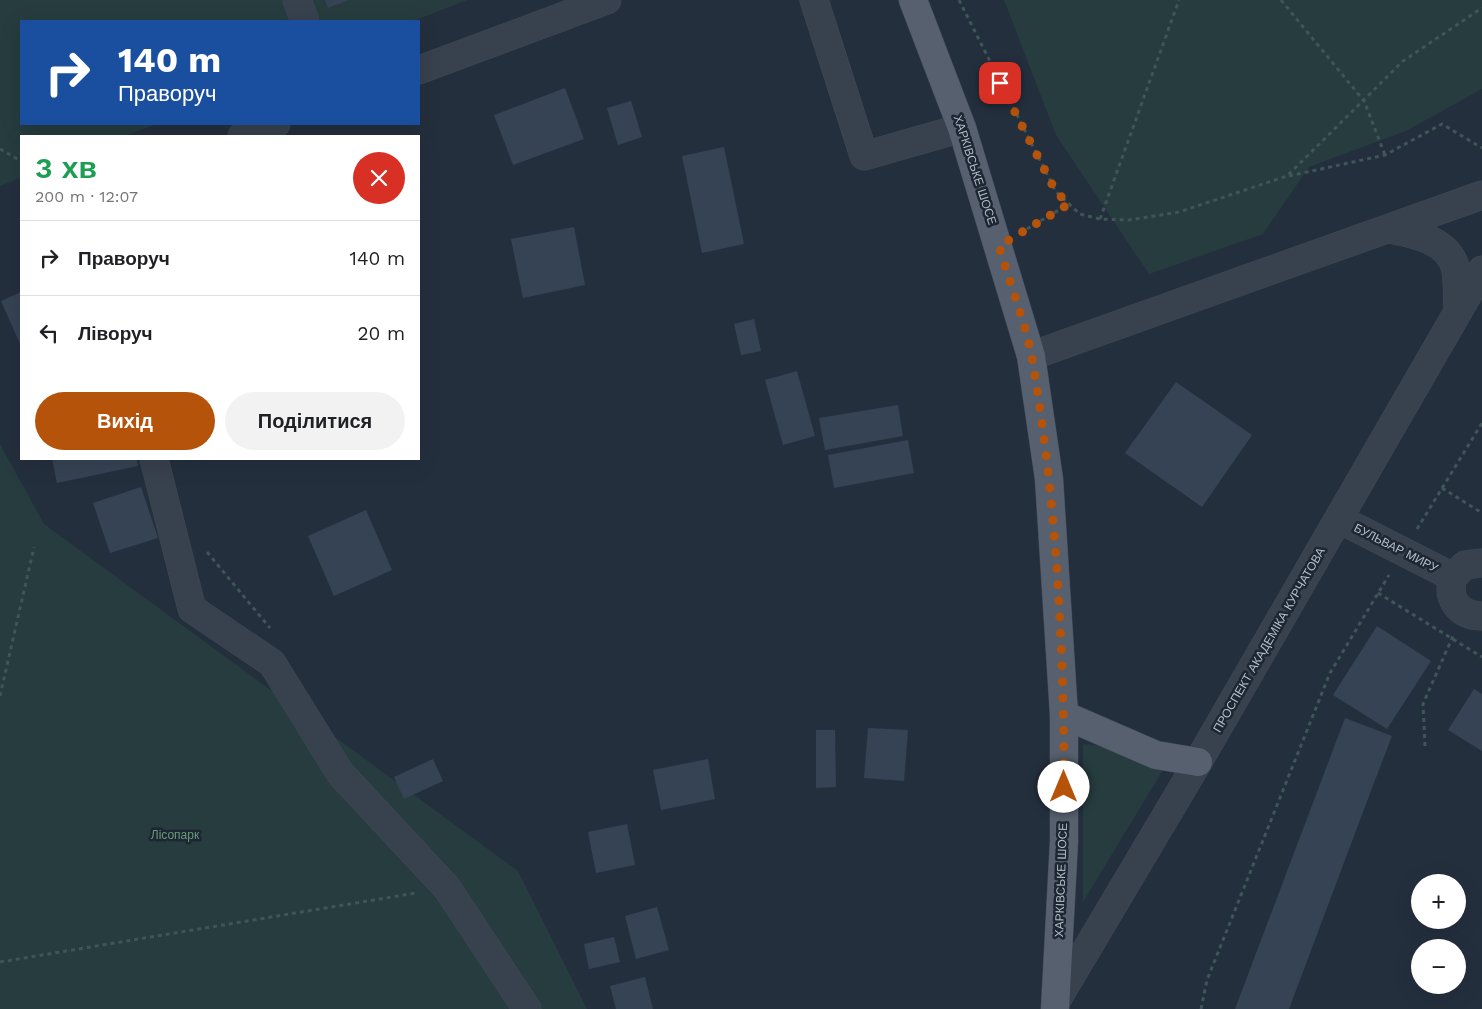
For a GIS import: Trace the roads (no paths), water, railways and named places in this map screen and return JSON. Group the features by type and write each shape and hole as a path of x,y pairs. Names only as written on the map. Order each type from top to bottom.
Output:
{"main road":[{"name":"ХАРКІВСЬКЕ ШОСЕ","path":"913,0 962,128 1031,356 1049,479 1064,715 1064,841 1055,1005"},
{"path":"1064,715 1156,755 1198,762"}],"street":[{"path":"297,0 305,20"},
{"path":"420,70 607,0"},
{"path":"814,0 864,156 962,128"},
{"path":"245,135 273,125"},
{"path":"1031,356 1482,195"},
{"path":"1390,229 1414,234 1442,246 1456,269 1458,311"},
{"name":"ПРОСПЕКТ АКАДЕМІКА КУРЧАТОВА","path":"1055,1005 1198,762 1482,270"},
{"path":"154,460 192,609 272,663 340,773 447,888 527,1009"},
{"name":"БУЛЬВАР МИРУ","path":"1339,519 1453,578"},
{"name":"БУЛЬВАР МИРУ","path":"1474,615 1453,602 1451,594 1453,578 1465,565 1482,563"}],"park label":[{"name":"Лісопарк","path":"175,835"}]}
